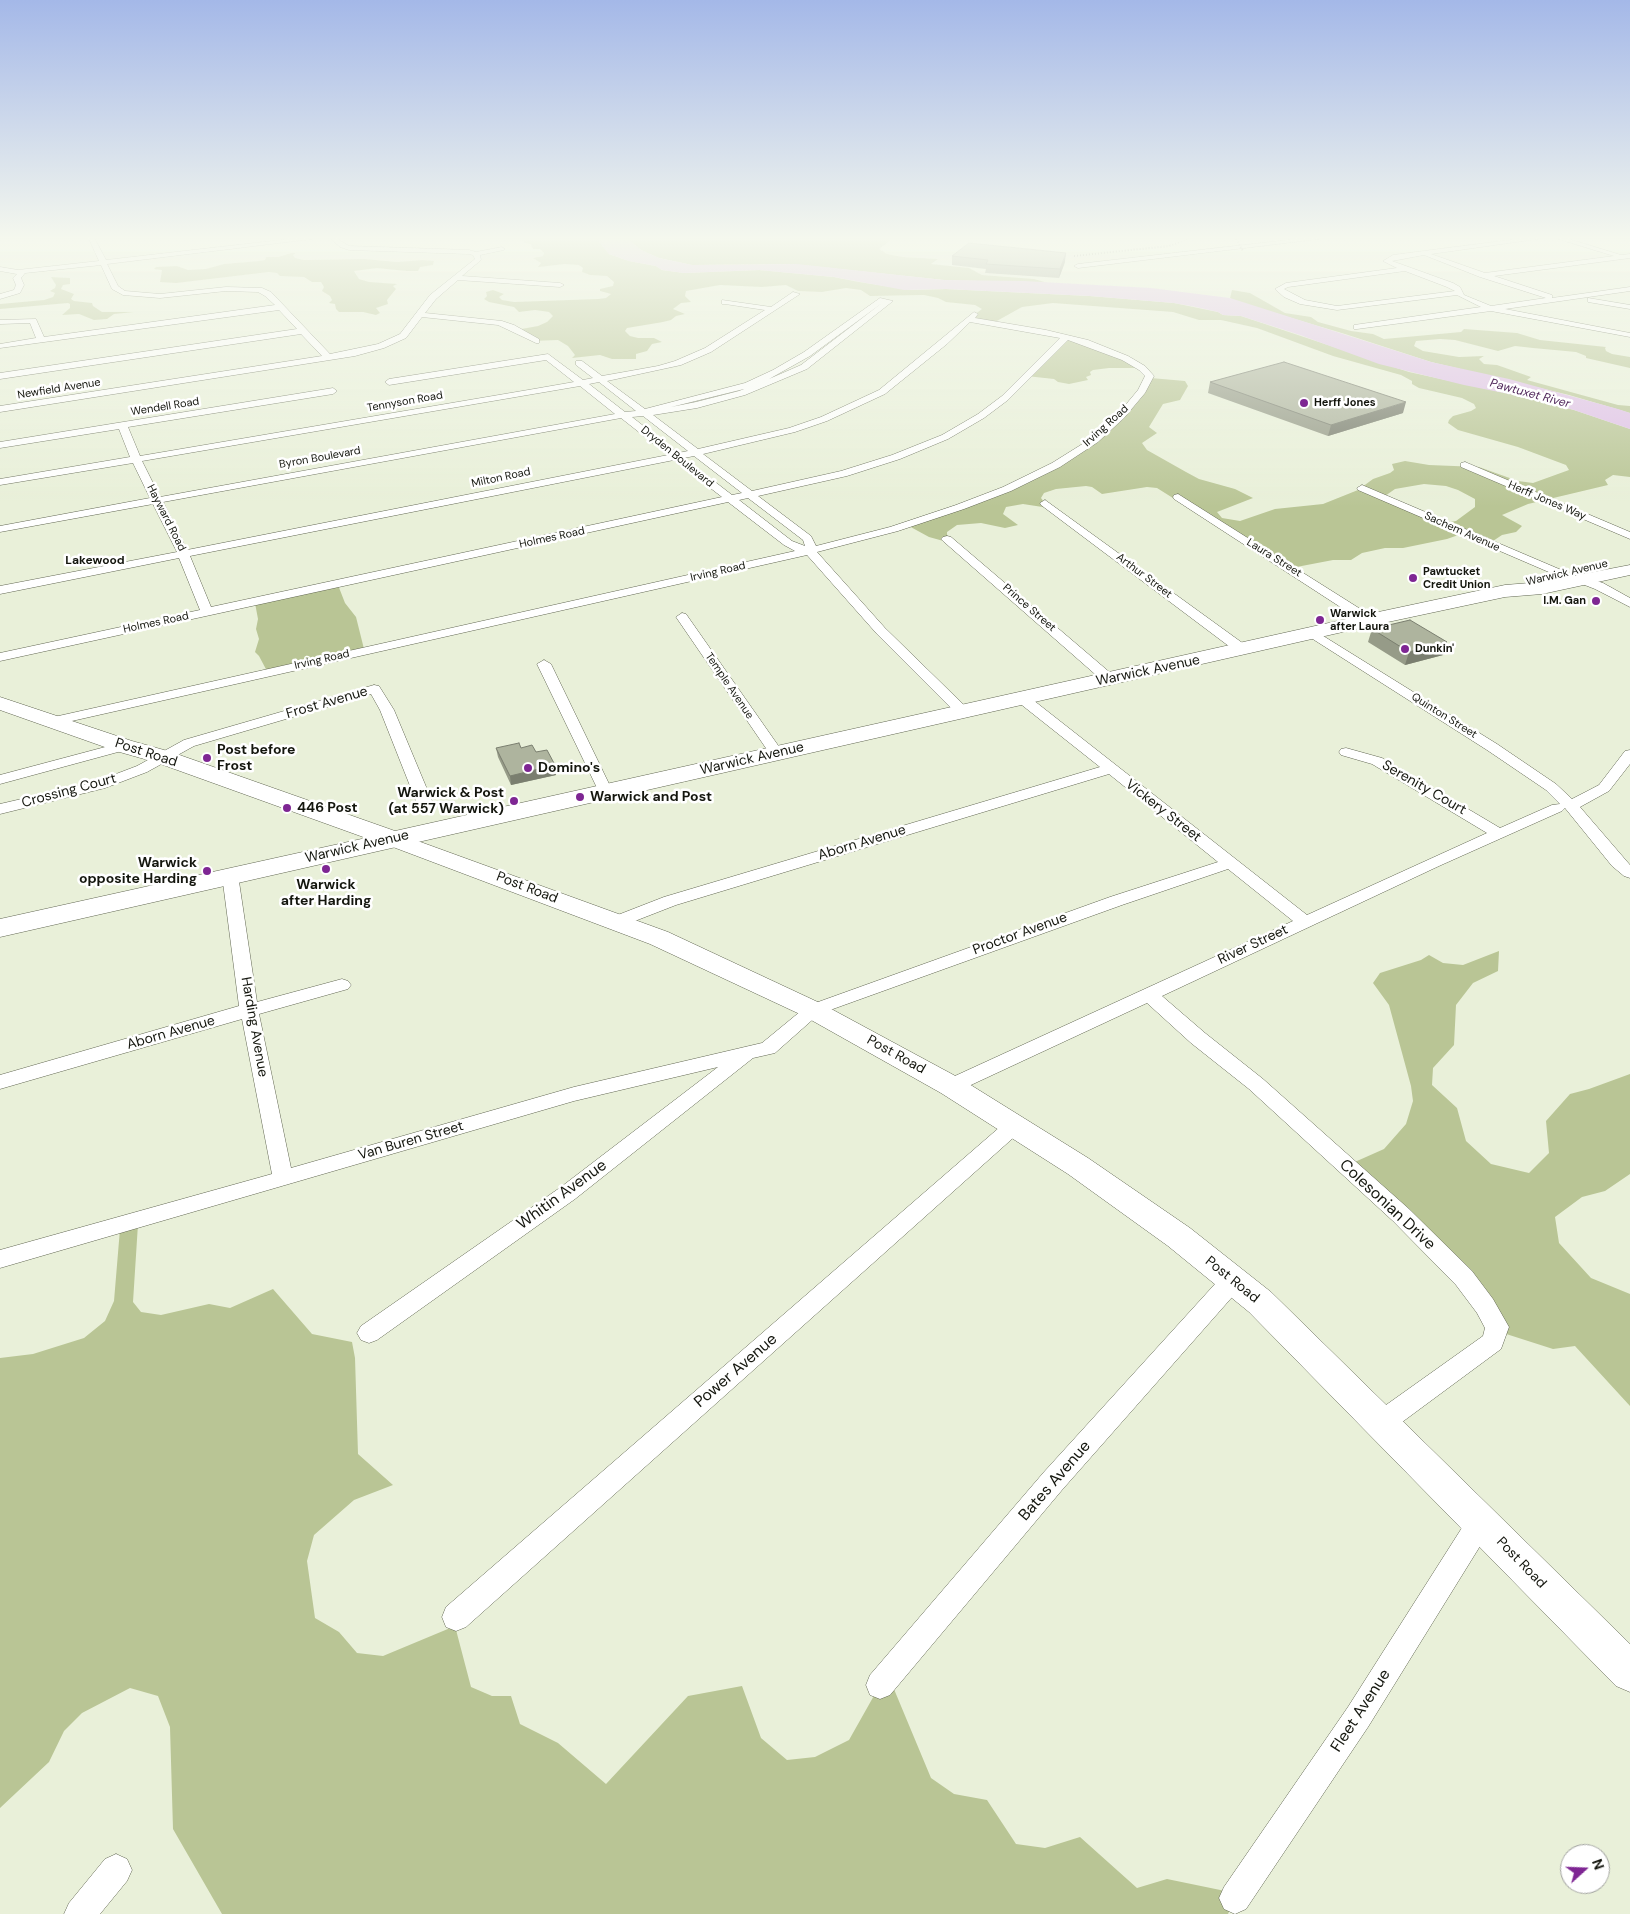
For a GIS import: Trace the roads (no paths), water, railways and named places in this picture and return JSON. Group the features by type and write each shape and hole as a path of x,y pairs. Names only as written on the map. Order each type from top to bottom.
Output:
{"main road":[{"name":"Warwick Avenue","path":"1505,591 1514,585 1630,558"},
{"name":"Warwick Avenue","path":"0,928 393,838 1243,650 1369,620 1505,591 1542,588 1630,570"},
{"name":"Post Road","path":"0,702 393,838 659,938 812,1010 951,1086 1078,1166 1179,1237 1260,1302 1630,1672"}],"street":[{"path":"36,328 41,340"},
{"path":"0,346 126,328"},
{"path":"300,328 328,357"},
{"name":"Newfield Avenue","path":"0,409 355,353 391,342 403,336 410,328"},
{"path":"513,328 536,342"},
{"name":"Tennyson Road","path":"0,482 601,380 678,363 708,350 741,328"},
{"name":"Byron Boulevard","path":"645,412 748,385 792,364 842,328"},
{"name":"Byron Boulevard","path":"0,529 624,415 661,412 696,405 742,393 804,367 854,328"},
{"name":"Milton Road","path":"0,590 676,456 792,430 824,420 882,392 915,367 958,328"},
{"name":"Irving Road","path":"54,721 810,551 894,528 992,495 1056,465 1095,440 1121,416 1142,391 1150,376 1142,368 1125,358 1085,342 1025,328"},
{"path":"1595,328 1630,335"},
{"path":"0,376 303,331"},
{"name":"Holmes Road","path":"0,657 843,474 896,457 945,437 981,416 1005,398 1066,337"},
{"path":"819,345 830,347"},
{"name":"Dryden Boulevard","path":"389,382 548,357 788,542 797,548 810,551 881,631 963,712"},
{"name":"Dryden Boulevard","path":"579,362 808,538 811,545 810,551"},
{"path":"771,374 783,377"},
{"name":"Wendell Road","path":"0,445 333,392"},
{"name":"Hayward Road","path":"122,425 136,459 183,553 208,612"},
{"name":"Herff Jones Way","path":"1465,465 1630,536"},
{"name":"Sachem Avenue","path":"1362,488 1562,574"},
{"name":"Laura Street","path":"1178,497 1369,620"},
{"name":"Arthur Street","path":"1045,503 1243,650"},
{"name":"Prince Street","path":"947,539 1109,679"},
{"path":"1581,580 1599,586 1630,603"},
{"name":"Temple Avenue","path":"682,617 777,754"},
{"name":"Quinton Street","path":"1312,633 1492,747 1551,787 1564,807 1630,873"},
{"path":"544,664 606,792"},
{"name":"Frost Avenue","path":"163,757 189,743 374,689 386,710 424,802"},
{"name":"Vickery Street","path":"1023,699 1305,922"},
{"path":"0,780 124,746"},
{"name":"Serenity Court","path":"1346,752 1377,761 1422,786 1498,833"},
{"name":"River Street","path":"951,1086 1498,833 1564,807 1604,788 1630,754"},
{"name":"Crossing Court","path":"0,809 100,785 142,769 163,757"},
{"name":"Aborn Avenue","path":"616,922 670,900 1110,769"},
{"name":"Proctor Avenue","path":"812,1010 1107,904 1230,863"},
{"name":"Harding Avenue","path":"230,876 249,1010 283,1178"},
{"name":"Aborn Avenue","path":"0,1082 342,985"},
{"name":"Colesonian Drive","path":"1148,994 1198,1038 1256,1084 1401,1215 1464,1278 1485,1306 1497,1327 1493,1342 1381,1423"},
{"name":"Van Buren Street","path":"0,1258 157,1215 574,1094 768,1048 812,1010"},
{"name":"Whitin Avenue","path":"369,1333 568,1192 751,1052"},
{"name":"Power Avenue","path":"456,1617 1014,1125"},
{"name":"Bates Avenue","path":"880,1685 1054,1481 1233,1280"},
{"name":"Fleet Avenue","path":"1235,1898 1358,1717 1481,1521"},
{"path":"80,1914 116,1870"}],"water":[{"name":"Pawtuxet River","path":"1279,328 1325,328 1431,362 1509,379 1618,409 1630,413 1630,429 1574,410 1529,398 1464,385 1379,364"}],"place":[{"name":"Herff Jones","path":"1304,403"},
{"name":"Pawtucket Credit Union","path":"1413,578"},
{"name":"I.M. Gan","path":"1596,601"},
{"name":"Warwick after Laura","path":"1320,620"},
{"name":"Dunkin'","path":"1405,649"},
{"name":"Post before Frost","path":"207,758"},
{"name":"Domino's","path":"528,768"},
{"name":"Warwick and Post","path":"580,797"},
{"name":"Warwick & Post (at 557 Warwick)","path":"514,801"},
{"name":"446 Post","path":"287,808"},
{"name":"Warwick after Harding","path":"326,869"},
{"name":"Warwick opposite Harding","path":"207,871"}],"district":[{"name":"Lakewood","path":"95,561"}]}
